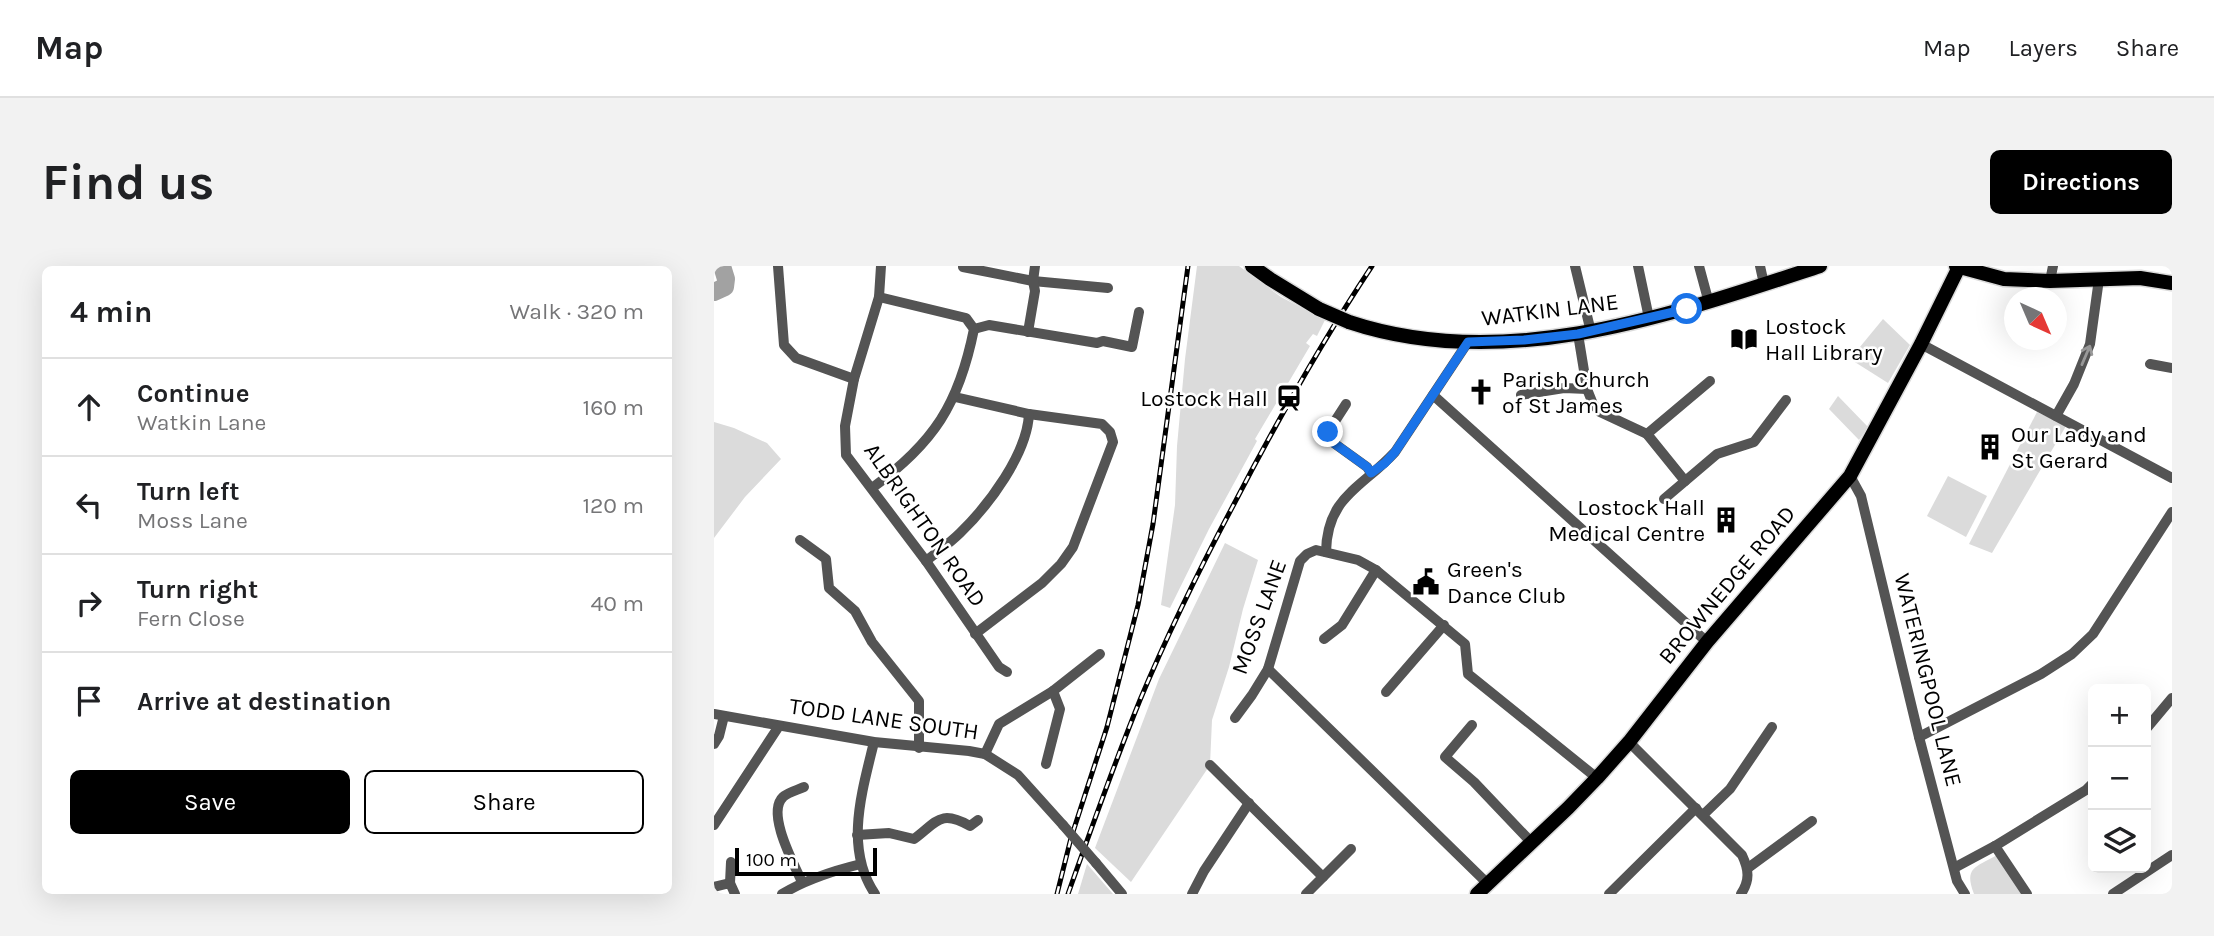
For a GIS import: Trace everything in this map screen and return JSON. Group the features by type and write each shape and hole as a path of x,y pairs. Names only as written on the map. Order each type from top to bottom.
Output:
{"main road":[{"name":"WATKIN LANE","path":"1252,266 1320,309 1349,322 1382,333 1468,342 1524,340 1585,333 1648,315 1709,303 1762,274 1819,266"},
{"path":"1958,266 2004,279 2052,273 2099,279 2141,272 2172,283"},
{"name":"BROWNEDGE ROAD","path":"1485,890 1597,778 1629,742 1707,642 1850,475 1921,344 1958,266"}],"street":[{"path":"778,266 784,345 796,358 854,379"},
{"name":"ALBRIGHTON ROAD","path":"881,266 880,297 854,379 845,426 846,454 926,561 999,667 1007,672"},
{"path":"1028,332 1035,291 1035,266"},
{"path":"1575,266 1585,333 1587,389 1593,404 1600,412 1647,434 1685,481"},
{"path":"1637,266 1648,315"},
{"path":"1699,266 1709,303"},
{"path":"963,267 1033,281 1108,288"},
{"path":"2056,416 2074,384 2090,344 2099,279"},
{"path":"880,297 965,318 974,329"},
{"path":"974,329 989,325 1097,344 1102,341 1131,352 1139,312"},
{"path":"872,488 897,470 940,424 955,397 974,329"},
{"path":"1468,342 1395,452 1346,495 1333,516 1326,538 1326,552 1358,560 1376,570 1444,625 1465,644 1468,674 1597,778"},
{"path":"1921,344 2172,478"},
{"path":"2150,364 2172,368"},
{"path":"1647,434 1710,381"},
{"path":"1521,395 1564,388 1587,389"},
{"path":"1433,396 1707,642"},
{"path":"955,397 1029,414 1102,424 1110,432 1113,442 1073,547 1067,556 1042,583 975,634"},
{"path":"1664,499 1717,454 1754,442 1786,400"},
{"path":"1346,404 1328,432 1331,441 1367,467 1371,473"},
{"path":"926,561 960,534 1004,477 1024,443 1029,428 1029,414"},
{"name":"WATERINGPOOL LANE","path":"1850,475 1861,496 1919,737 1957,881 1965,894"},
{"path":"1919,737 2041,674 2072,654 2093,634 2172,512"},
{"path":"800,540 826,559 829,588 855,611 872,642 919,701 919,748"},
{"name":"MOSS LANE","path":"1234,718 1268,669 1300,561 1316,550 1326,552"},
{"path":"1324,639 1342,625 1376,570"},
{"path":"1386,692 1444,625"},
{"path":"985,754 999,724 1053,691 1100,654"},
{"path":"1268,669 1485,890"},
{"path":"1046,764 1060,709 1053,691"},
{"path":"2151,723 2172,698"},
{"path":"714,744 719,736 719,715"},
{"name":"TODD LANE SOUTH","path":"719,715 874,742 985,754 1018,775 1122,894"},
{"path":"1472,725 1445,757 1474,782 1532,843"},
{"path":"714,825 779,726"},
{"path":"1609,894 1700,811 1730,789 1772,727"},
{"path":"874,742 862,793 857,835 861,864 867,883 875,894"},
{"path":"1629,742 1742,855 1748,869 1748,880 1741,894"},
{"path":"1210,765 1323,877"},
{"path":"802,882 777,821 778,807 783,797 804,787"},
{"path":"1954,868 1995,846 2088,788"},
{"path":"1192,894 1249,803"},
{"path":"857,835 889,833 914,839 934,821 957,819 970,826 978,820"},
{"path":"1748,869 1812,821"},
{"path":"1995,846 2027,894"},
{"path":"1306,894 1351,849"},
{"path":"2113,894 2172,855"},
{"path":"731,862 730,883 735,894"},
{"path":"782,894 802,882 861,864"},
{"path":"714,887 730,883"}],"shaded area":[{"path":"1197,266 1239,266 1281,297 1325,320 1317,336 1313,334 1306,343 1310,346 1255,439 1257,441 1170,608 1161,605 1175,505 1185,359"},
{"path":"1883,319 1910,345 1888,383 1850,359"},
{"path":"1838,396 1868,427 1859,440 1829,409"},
{"path":"2037,412 2066,426 1992,553 1969,544"},
{"path":"714,422 767,443 781,459 745,497 714,538"},
{"path":"1948,476 1987,496 1966,537 1927,516"},
{"path":"1225,543 1258,560 1212,720 1210,765 1131,882 1095,848 1159,679"},
{"path":"1997,855 2022,894 1974,894 1971,873 1977,866"},
{"path":"1087,864 1113,894 1078,894"}],"waterway":[{"path":"714,292 725,287 726,279 722,266"}],"railway":[{"path":"1057,894 1071,838 1107,727 1138,605 1153,524 1188,266"},
{"path":"1068,894 1130,724 1185,601 1283,413 1372,266"}],"place":[{"name":"Lostock Hall Library","path":"1744,339"},
{"name":"Parish Church of St James","path":"1481,392"},
{"name":"Lostock Hall","path":"1289,398"},
{"name":"Our Lady and St Gerard","path":"1990,447"},
{"name":"Lostock Hall Medical Centre","path":"1726,520"},
{"name":"Green's Dance Club","path":"1426,582"}],"route":[{"path":"1328,432 1331,441 1367,467 1371,473 1395,452 1468,342 1578,334 1687,309"}]}
